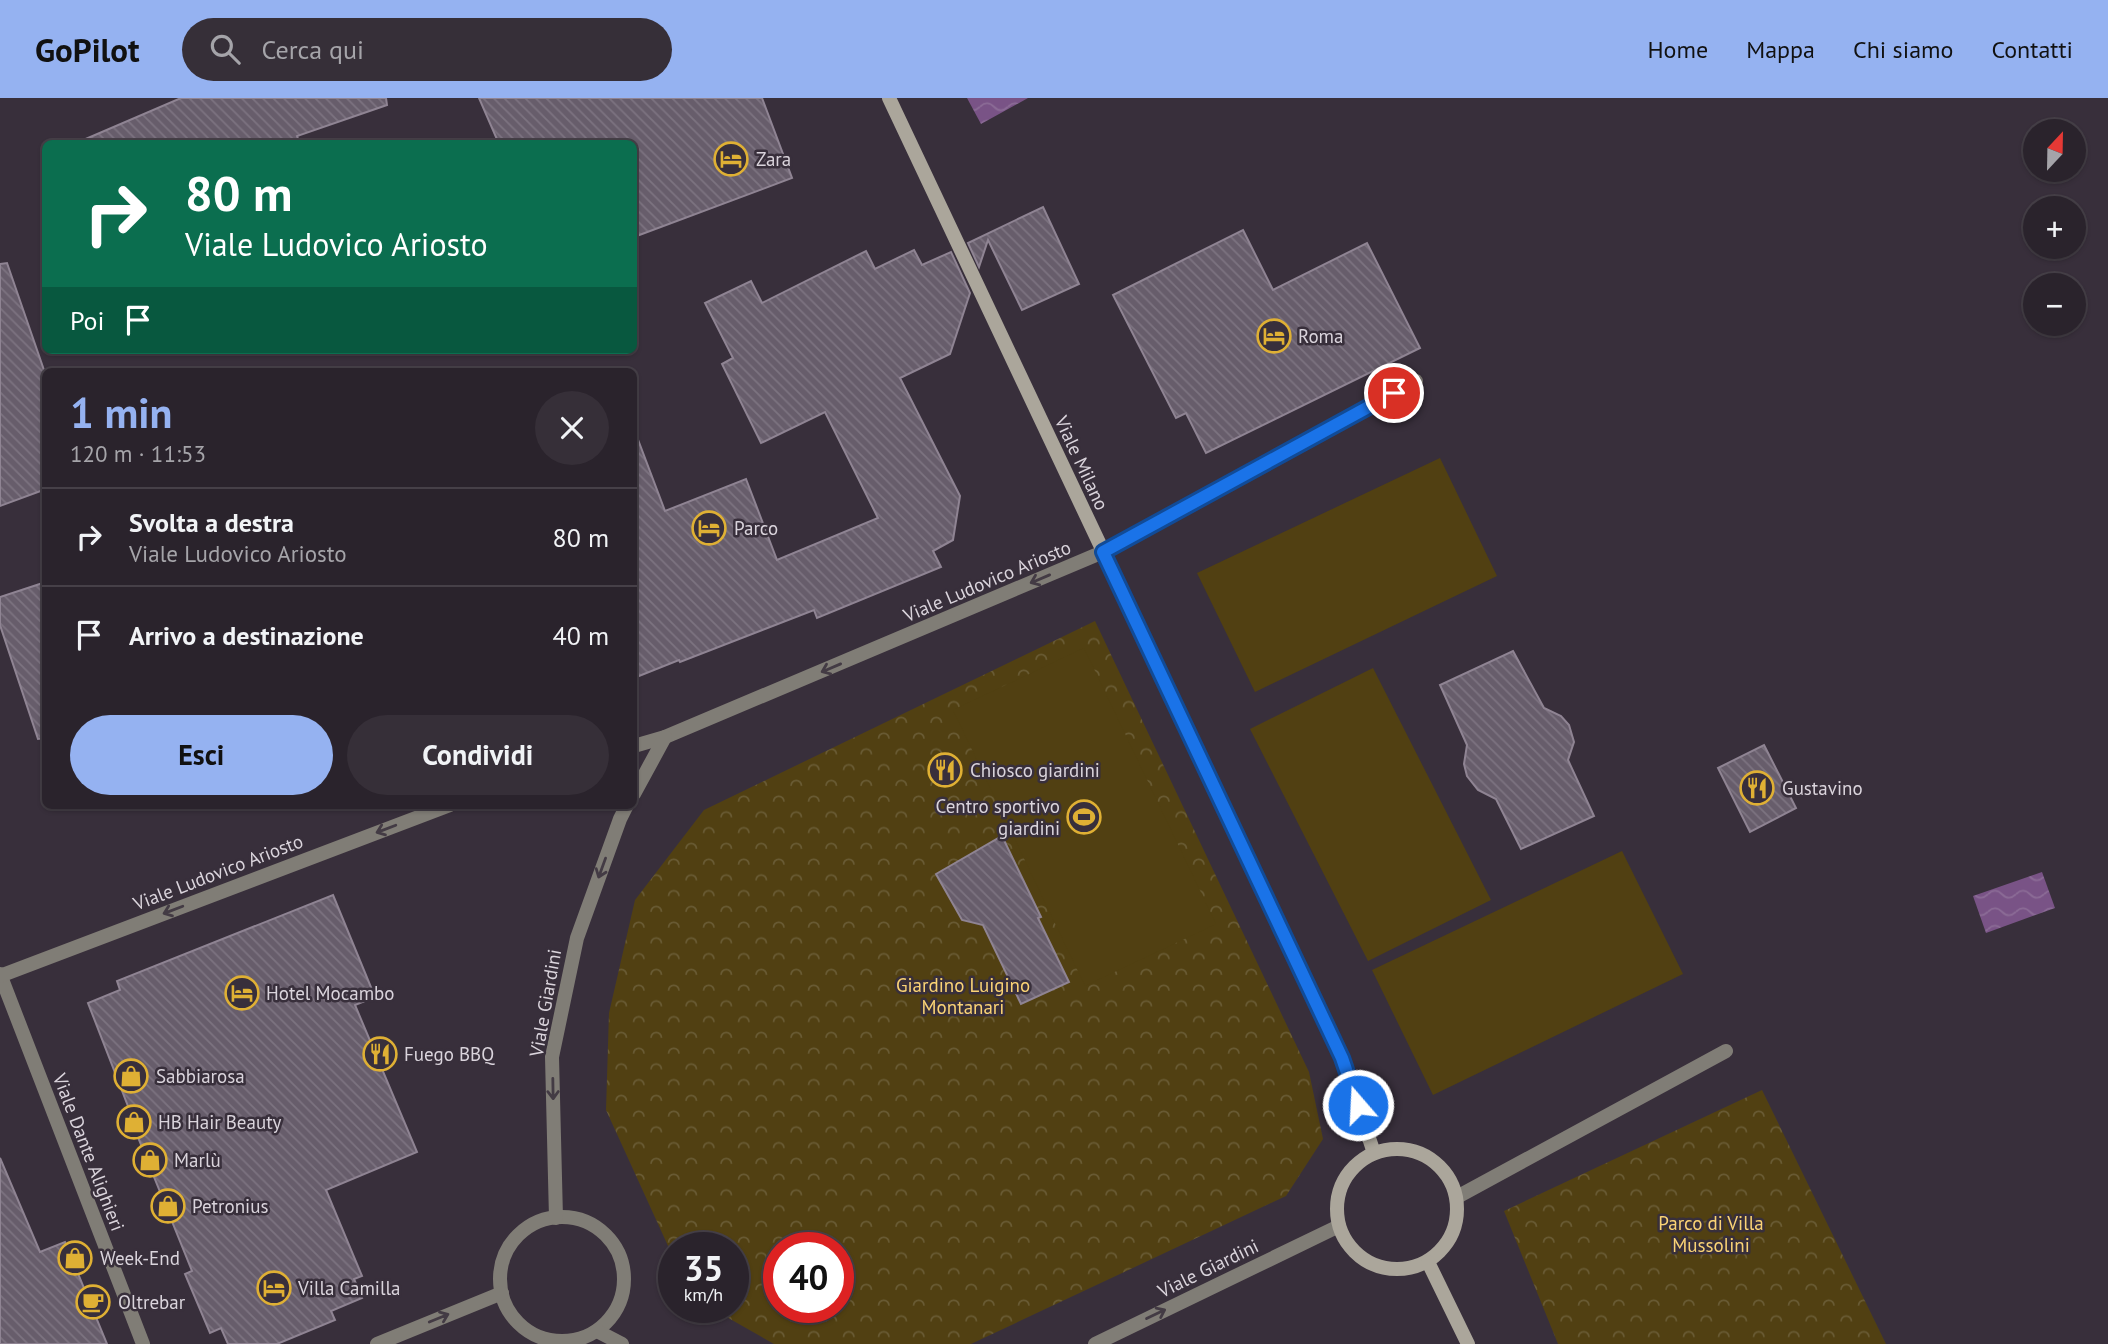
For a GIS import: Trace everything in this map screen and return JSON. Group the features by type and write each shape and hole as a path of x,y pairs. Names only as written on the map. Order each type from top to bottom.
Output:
{"street":[{"name":"Viale Milano","path":"889,98 1342,1058 1374,1153"},
{"name":"Viale Ludovico Ariosto","path":"637,745 665,737 1103,552 1416,381"},
{"path":"637,788 665,737"},
{"name":"Viale Ludovico Ariosto","path":"0,975 439,809"},
{"name":"Viale Giardini","path":"556,1218 552,1057 576,938 625,809"},
{"name":"Viale Dante Alighieri","path":"0,975 143,1344"},
{"path":"1457,1197 1726,1051"},
{"path":"1392,1149 1411,1150 1428,1157 1442,1168 1457,1197 1458,1216 1453,1234 1443,1250 1428,1262 1397,1270 1377,1267 1361,1258 1347,1244 1336,1211 1342,1183 1350,1170 1374,1153 1392,1149"},
{"path":"556,1218 575,1219 593,1226 609,1238 618,1251 623,1267 624,1284 620,1303 611,1319 597,1331 569,1341 551,1340 534,1334 519,1324 508,1309 502,1293 501,1272 506,1252 512,1243 536,1223 556,1218"},
{"name":"Viale Giardini","path":"1095,1344 1339,1226"},
{"path":"1428,1262 1468,1344"},
{"path":"377,1344 502,1293"},
{"path":"597,1331 622,1344"}],"green space":[{"path":"1440,458 1497,576 1255,692 1197,573"},
{"name":"Giardino Luigino Montanari","path":"1095,621 1309,1072 1323,1139 1286,1196 971,1344 774,1344 737,1323 749,1323 749,1232 662,1232 606,1110 609,1013 635,900 704,810"},
{"name":"Centro sportivo giardini","path":"1084,648 1216,924 1085,986 953,710"},
{"path":"1373,668 1491,900 1368,961 1250,729"},
{"path":"1622,851 1683,974 1433,1095 1372,970"},
{"name":"Parco di Villa Mussolini","path":"1762,1090 1886,1344 1558,1344 1504,1211"}],"water":[{"path":"967,98 1028,98 981,124"},
{"path":"2042,872 2055,908 1986,933 1973,896"}],"building":[{"path":"181,98 386,98 387,105 297,136 298,140 83,140"},
{"path":"479,98 762,98 792,178 637,236 637,140 497,140"},
{"path":"1043,207 1079,284 1022,310 988,240 979,267 968,243"},
{"name":"Roma","path":"1243,230 1273,290 1367,243 1420,348 1206,453 1186,413 1176,418 1113,295"},
{"path":"914,250 922,265 951,252 970,293 950,354 900,378 960,496 953,540 933,551 941,567 817,618 814,610 637,677 637,437 665,511 746,479 777,560 878,518 825,412 761,443 722,364 733,358 705,303 751,281 762,303 866,251 875,269"},
{"path":"7,263 43,368 42,490 0,506 0,264"},
{"path":"42,583 42,738 38,739 0,625 0,597"},
{"path":"1513,651 1544,708 1561,716 1569,725 1574,742 1568,760 1594,816 1521,849 1496,799 1478,790 1467,776 1464,764 1467,745 1440,685"},
{"name":"Gustavino","path":"1764,745 1796,808 1750,832 1718,768"},
{"path":"1002,836 1069,982 1021,1004 983,925 962,920 936,874"},
{"path":"333,895 375,997 355,1005 417,1152 326,1190 362,1276 354,1279 362,1298 331,1311 335,1320 277,1344 228,1344 221,1328 210,1333 185,1274 192,1271 129,1115 131,1114 88,1003 120,990 117,981"},
{"path":"0,1158 40,1252 65,1242 107,1344 0,1344"}],"place":[{"name":"Zara","path":"731,159"},
{"name":"Roma","path":"1274,336"},
{"name":"Parco","path":"709,528"},
{"name":"Chiosco giardini","path":"945,770"},
{"name":"Gustavino","path":"1757,788"},
{"name":"Centro sportivo giardini","path":"1084,817"},
{"name":"Hotel Mocambo","path":"242,993"},
{"name":"Fuego BBQ","path":"380,1054"},
{"name":"Sabbiarosa","path":"131,1076"},
{"name":"HB Hair Beauty","path":"134,1122"},
{"name":"Marlù","path":"150,1160"},
{"name":"Petronius","path":"168,1206"},
{"name":"Week-End","path":"75,1258"},
{"name":"Villa Camilla","path":"274,1288"},
{"name":"Oltrebar","path":"93,1302"}],"route":[{"path":"1358,1105 1342,1058 1103,552 1394,393"}]}
